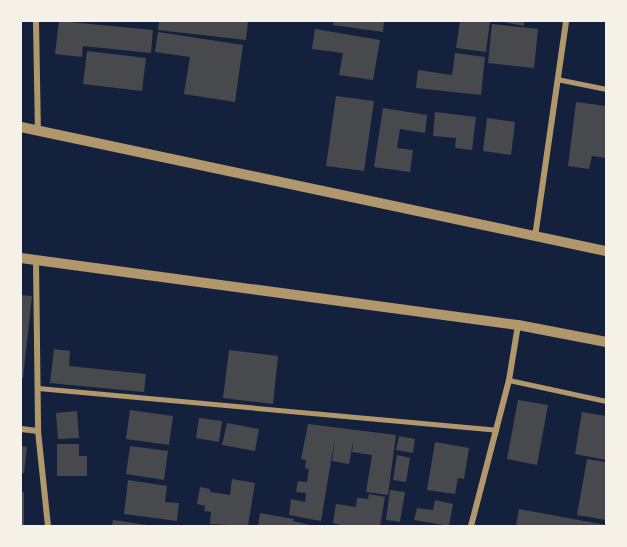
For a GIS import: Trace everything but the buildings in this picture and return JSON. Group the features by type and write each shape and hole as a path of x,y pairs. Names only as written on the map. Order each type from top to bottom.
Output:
{"street":[{"path":"36,21 38,131"},
{"path":"535,238 566,21"},
{"path":"21,127 535,238 606,251"},
{"path":"21,258 518,325 606,342"},
{"path":"36,260 38,430 48,526"},
{"path":"471,526 508,380 518,325"},
{"path":"21,429 38,430"}],"lane":[{"path":"557,79 606,89"},
{"path":"508,380 606,400"},
{"path":"38,388 496,430"}]}
